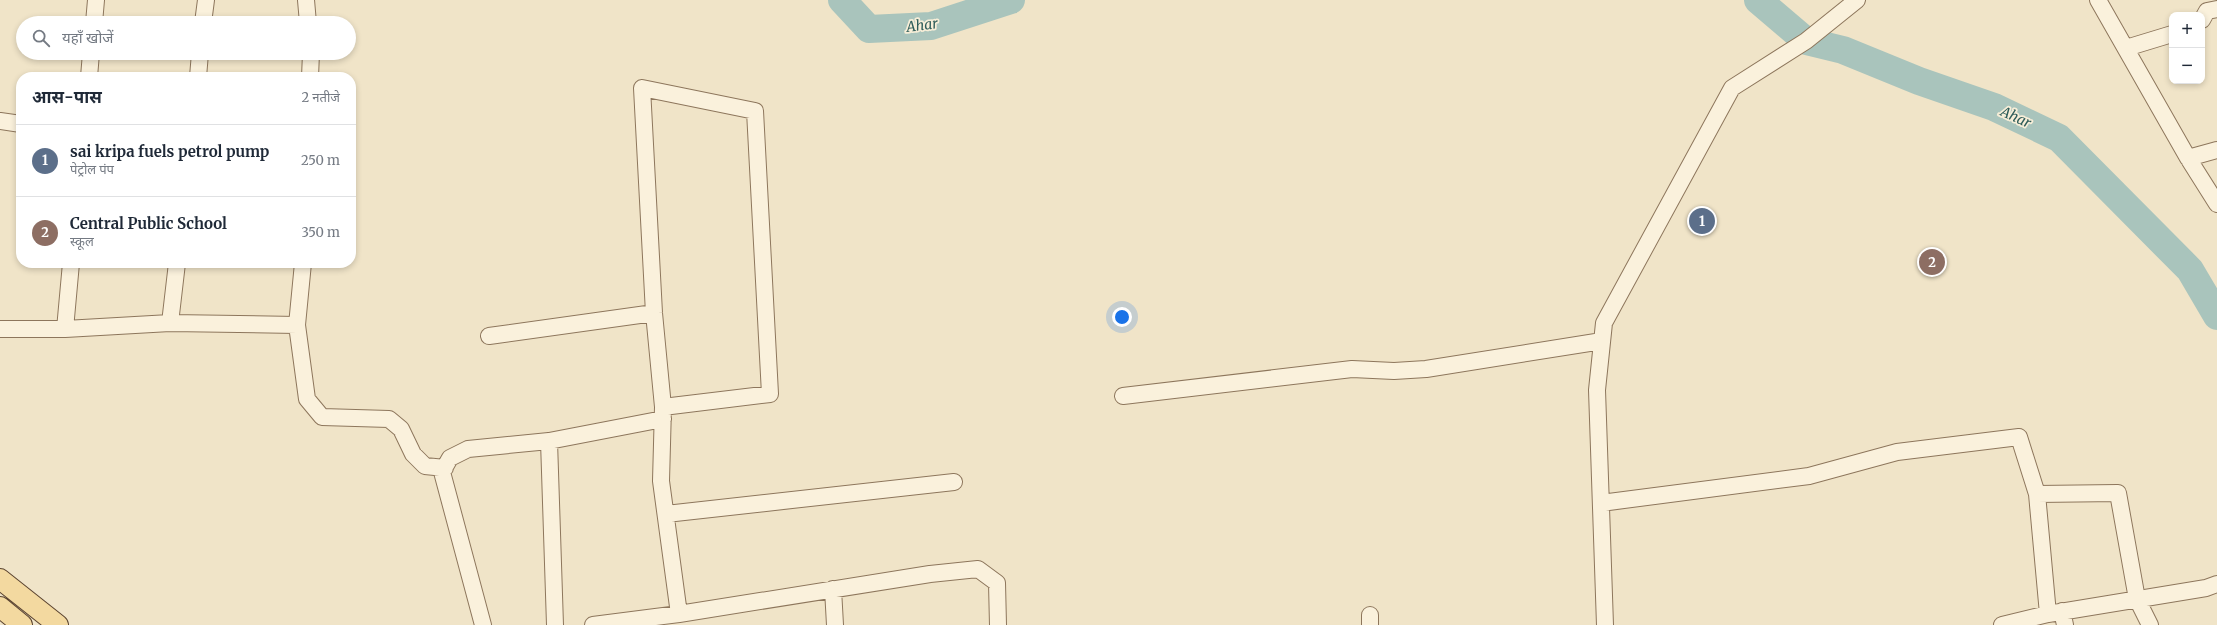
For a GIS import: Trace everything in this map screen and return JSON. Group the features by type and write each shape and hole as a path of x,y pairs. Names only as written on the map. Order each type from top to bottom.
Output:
{"main road":[{"path":"0,579 58,625"},
{"path":"0,607 22,625"}],"street":[{"path":"95,16 96,0"},
{"path":"204,16 206,0"},
{"path":"306,0 307,16"},
{"path":"1605,625 1597,390 1604,323 1732,88 1806,41 1857,0"},
{"path":"2098,0 2188,158 2217,204"},
{"path":"2205,15 2207,11 2217,9"},
{"path":"2126,48 2169,35"},
{"path":"89,72 90,60"},
{"path":"198,72 199,60"},
{"path":"310,72 311,60"},
{"path":"483,625 442,472 450,458 468,449 549,441 663,413 770,394 755,111 642,88 654,313 663,413 661,481 679,614"},
{"path":"0,121 16,123"},
{"path":"2188,158 2217,150"},
{"path":"65,329 71,268"},
{"path":"170,323 176,268"},
{"path":"303,268 297,325 307,400 322,417 389,419 401,429 413,454 426,466 445,468"},
{"path":"490,336 654,313"},
{"path":"1,328 65,329 170,323 297,325"},
{"path":"1123,396 1352,369 1394,371 1426,369 1602,341"},
{"path":"1601,503 1809,476 1898,452 2019,437 2037,494 2058,617"},
{"path":"549,441 555,625"},
{"path":"666,514 954,482"},
{"path":"2037,494 2118,493 2137,599 2150,625"},
{"path":"593,625 628,623 930,574 978,569 997,583 998,625"},
{"path":"2002,625 2058,617 2137,599 2211,586"},
{"path":"833,590 835,625"}],"waterway":[{"name":"Ahar","path":"842,0 869,29 931,26 1011,0"},
{"name":"Ahar","path":"1758,0 1806,41 1843,50 1919,81 1994,107 2059,138 2190,270 2217,316"}],"place":[{"name":"sai kripa fuels petrol pump","path":"1702,221"},
{"name":"Central Public School","path":"1932,262"}]}
